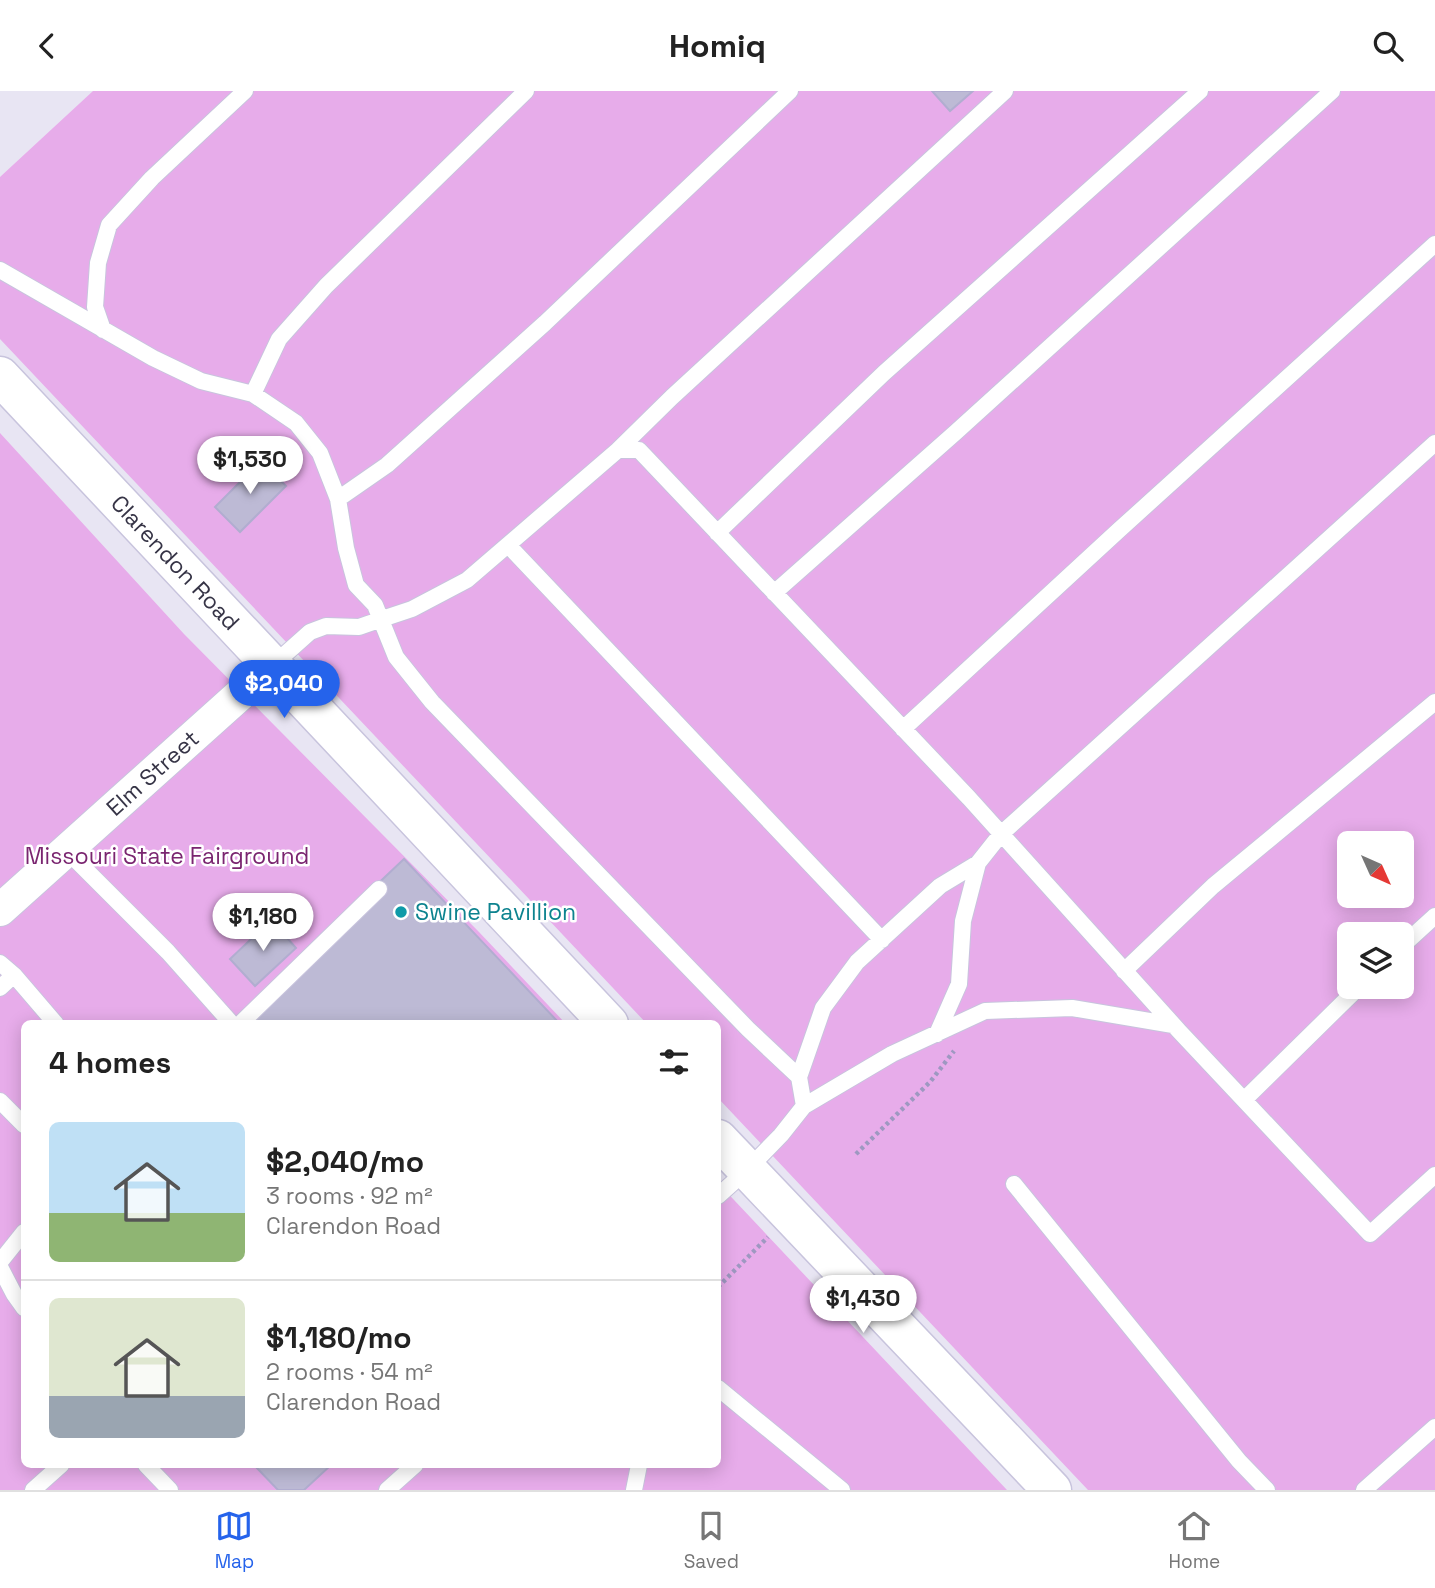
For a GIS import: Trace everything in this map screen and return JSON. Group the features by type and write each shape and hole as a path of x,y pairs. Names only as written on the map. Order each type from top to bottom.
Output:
{"street":[{"name":"Clarendon Road","path":"0,376 605,1020"},
{"name":"Elm Street","path":"0,909 274,665"},
{"path":"721,1142 1052,1490"}],"lane":[{"path":"103,330 95,307 98,263 109,225 152,179 245,91"},
{"path":"253,394 279,339 326,286 526,91"},
{"path":"338,499 387,465 545,323 790,91"},
{"path":"274,665 310,632 326,626 359,627 412,609 467,580 618,450 752,322 1005,91"},
{"path":"717,533 884,373 1200,91"},
{"path":"774,593 1332,91"},
{"path":"904,729 1435,244"},
{"path":"0,270 103,330 201,381 253,394 296,423 320,453 338,499 346,548 356,585 375,605 396,657 432,702 729,1010 799,1077"},
{"path":"804,1106 799,1077 823,1007 858,962 940,886 978,863 1001,834 1435,443"},
{"path":"618,450 639,450 904,729 1173,1025 1370,1234 1435,1175"},
{"path":"508,545 882,940"},
{"path":"1124,971 1213,887 1435,702"},
{"path":"66,850 168,952 228,1020"},
{"path":"937,1034 959,985 963,921 978,863"},
{"path":"244,1020 379,889"},
{"path":"1414,935 1435,916"},
{"path":"0,963 52,1020"},
{"path":"0,988 13,975"},
{"path":"1244,1100 1347,999"},
{"path":"721,1193 781,1135 804,1106 892,1054 985,1011 1072,1007 1173,1025"},
{"path":"0,1101 21,1122"},
{"path":"1014,1184 1239,1461 1267,1490"},
{"path":"21,1236 0,1265 21,1304"},
{"path":"721,1390 842,1490"},
{"path":"1364,1490 1435,1427"},
{"path":"33,1490 58,1468"},
{"path":"149,1468 170,1490"},
{"path":"387,1490 412,1468"},
{"path":"634,1490 638,1468"}],"path":[{"path":"856,1154 930,1081 985,1011"},
{"path":"721,1284 768,1237"}],"green space":[{"path":"93,91 1435,91 1435,1490 1088,1490 721,1101 721,1020 643,1020 0,339 0,177"},
{"name":"Missouri State Fairground","path":"0,433 184,634 479,932 562,1020 21,1020 21,1468 721,1468 721,1186 1007,1490 0,1490"}],"building":[{"path":"932,91 973,91 950,111"},
{"path":"261,461 286,486 240,532 215,507"},
{"name":"Swine Pavillion","path":"404,859 556,1020 250,1020 292,965"},
{"path":"271,920 296,948 255,986 230,959"},
{"path":"257,1468 328,1468 304,1490 278,1490"}],"place":[{"name":"Swine Pavillion","path":"401,912"}]}
